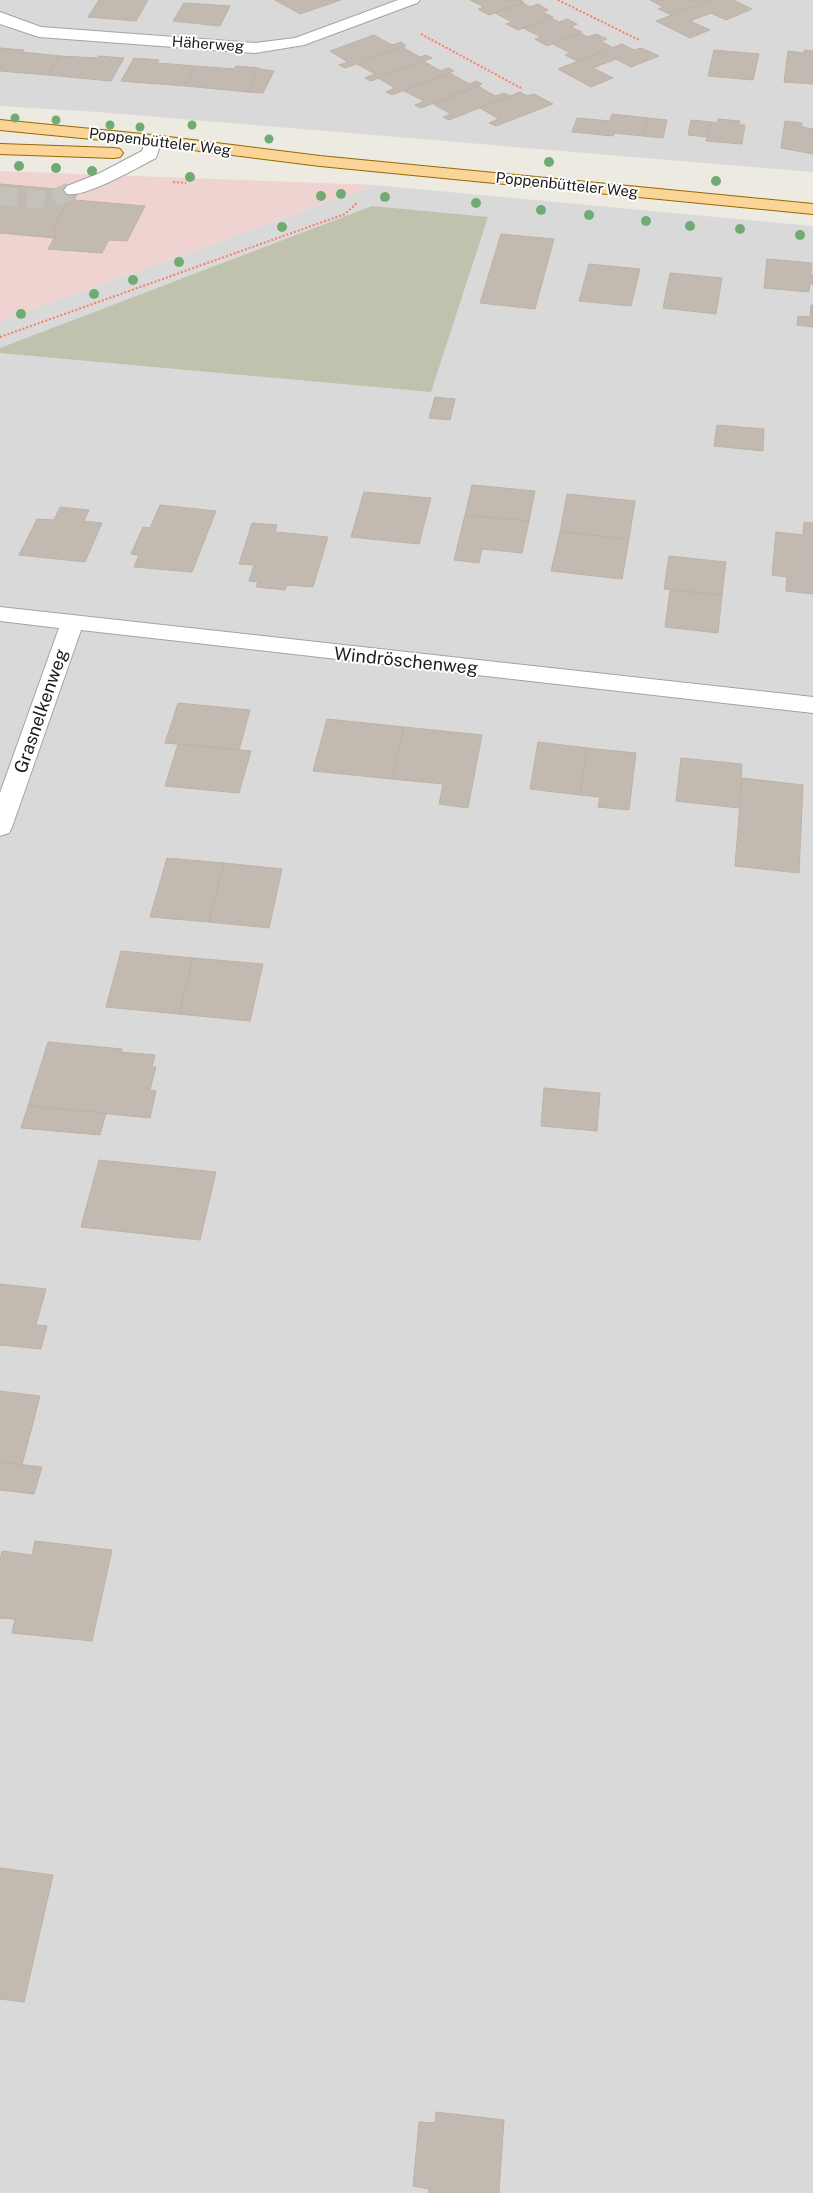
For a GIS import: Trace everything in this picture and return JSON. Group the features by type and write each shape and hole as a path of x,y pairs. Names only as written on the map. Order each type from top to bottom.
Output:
{"main road":[{"name":"Poppenbütteler Weg","path":"0,125 152,147 320,161 813,209"},
{"name":"Poppenbütteler Weg","path":"0,149 152,147"}],"street":[{"name":"Häherweg","path":"0,17 8,22 39,32 255,48 298,42 412,0"},
{"path":"73,190 106,177 152,147"},
{"name":"Windröschenweg","path":"0,614 813,705"},
{"name":"Grasnelkenweg","path":"0,827 72,623"}],"path":[{"path":"558,0 639,40"},
{"path":"379,12 522,88"},
{"path":"0,337 345,214 360,200"}],"shaded area":[{"path":"0,0 813,0 813,172 98,112 0,106"},
{"path":"0,171 375,185 0,321"},
{"path":"375,185 813,226 813,2193 0,2193 0,321"},
{"path":"372,206 488,217 431,392 0,353 0,348"}],"building":[{"path":"99,0 148,0 136,21 88,17"},
{"path":"275,0 341,0 300,14"},
{"path":"470,0 520,0 524,2 489,15 478,9 484,7"},
{"path":"650,0 710,0 672,15 658,9 663,7"},
{"path":"710,0 733,0 752,9 726,20 711,13 690,21 710,30 690,38 656,21"},
{"path":"184,3 230,6 220,26 173,21"},
{"path":"523,3 530,7 538,4 548,10 543,12 553,17 518,30 506,24 512,22 495,13"},
{"path":"551,18 559,22 567,19 577,24 571,27 582,32 547,46 535,39 541,37 523,28"},
{"path":"580,33 588,37 596,34 607,39 601,41 613,48 577,61 565,55 570,53 553,44"},
{"path":"374,35 392,45 401,42 406,46 345,68 339,65 348,62 330,51"},
{"path":"622,44 634,50 641,48 659,56 631,67 616,59 593,68 613,78 591,87 558,69"},
{"path":"402,47 420,57 426,55 432,58 371,81 365,78 375,74 357,64"},
{"path":"0,48 60,56 48,75 0,71"},
{"path":"714,50 759,54 753,80 708,76"},
{"path":"804,50 813,51 813,84 784,82 788,51 804,53"},
{"path":"60,56 124,58 111,81 48,75"},
{"path":"134,58 159,60 157,63 196,66 185,86 121,81"},
{"path":"423,61 441,71 448,68 454,71 392,95 386,92 395,88 378,78"},
{"path":"196,66 234,69 236,66 259,68 248,92 185,86"},
{"path":"259,69 274,71 263,93 248,92"},
{"path":"450,73 469,84 476,81 482,84 421,108 415,105 424,101 404,91"},
{"path":"478,86 495,96 504,93 510,96 449,120 443,117 451,114 433,104"},
{"path":"520,92 527,96 534,94 553,104 496,126 489,123 499,119 480,108"},
{"path":"612,114 648,118 643,136 614,133 613,136 572,132 577,118 610,121"},
{"path":"648,118 667,120 663,138 643,136"},
{"path":"718,119 740,121 739,125 745,125 742,144 706,141 711,122 717,123"},
{"path":"691,120 711,122 707,137 688,135"},
{"path":"785,121 802,123 802,127 813,129 813,154 781,148"},
{"path":"0,184 79,191 74,200 69,199 52,230 58,231 54,238 0,233"},
{"path":"69,199 145,206 127,241 109,240 102,253 48,249 58,231 52,230"},
{"path":"501,234 554,239 535,309 480,303"},
{"path":"767,259 812,263 811,274 813,275 813,284 810,284 809,292 764,288"},
{"path":"589,264 640,269 631,306 579,301"},
{"path":"670,273 722,278 716,314 663,308"},
{"path":"811,305 813,305 813,327 797,325 798,316 810,317"},
{"path":"435,397 455,399 450,420 429,418"},
{"path":"717,425 764,429 763,451 714,446"},
{"path":"472,485 535,491 529,521 465,515"},
{"path":"364,492 431,498 419,544 351,537"},
{"path":"567,494 635,501 629,539 560,532"},
{"path":"160,505 216,511 192,572 134,567 139,555 131,554 143,527 150,528"},
{"path":"60,507 89,510 84,521 102,523 85,562 19,555 37,519 54,520"},
{"path":"465,515 529,521 522,553 482,549 479,563 454,560"},
{"path":"804,522 813,523 813,594 786,591 787,577 772,575 776,532 803,535"},
{"path":"252,523 277,525 275,532 328,537 313,587 287,585 285,590 256,587 258,582 249,581 254,565 239,564"},
{"path":"560,532 629,539 622,579 551,571"},
{"path":"669,556 726,562 722,595 664,589"},
{"path":"670,590 722,595 718,633 665,627"},
{"path":"178,703 250,710 239,750 165,743"},
{"path":"327,719 404,727 392,779 313,771"},
{"path":"404,727 482,735 468,808 439,804 443,784 392,779"},
{"path":"538,742 587,748 580,795 530,789"},
{"path":"178,744 251,751 239,793 165,786"},
{"path":"587,748 636,753 629,810 598,807 600,797 580,795"},
{"path":"681,758 742,764 739,808 676,801"},
{"path":"742,778 803,785 799,873 735,866"},
{"path":"167,858 224,863 209,922 150,917"},
{"path":"224,863 282,869 269,928 209,922"},
{"path":"121,951 193,958 179,1014 106,1007"},
{"path":"193,958 263,964 250,1021 179,1014"},
{"path":"48,1042 122,1049 121,1052 155,1055 152,1067 156,1067 150,1090 156,1091 150,1118 28,1106"},
{"path":"544,1088 600,1093 597,1131 541,1126"},
{"path":"28,1106 106,1113 100,1135 21,1128"},
{"path":"99,1160 216,1172 200,1240 81,1227"},
{"path":"0,1284 46,1289 36,1325 47,1326 41,1349 0,1345"},
{"path":"0,1391 40,1396 22,1465 0,1462"},
{"path":"0,1462 42,1467 34,1494 0,1490"},
{"path":"35,1541 112,1550 92,1641 12,1633 15,1619 0,1618 0,1560 2,1551 32,1555"},
{"path":"0,1868 53,1875 24,2002 0,1999"},
{"path":"436,2112 504,2120 499,2193 429,2193 429,2189 413,2186 419,2122 435,2123"}],"tunnel":[{"path":"0,196 50,200 73,190"}]}
